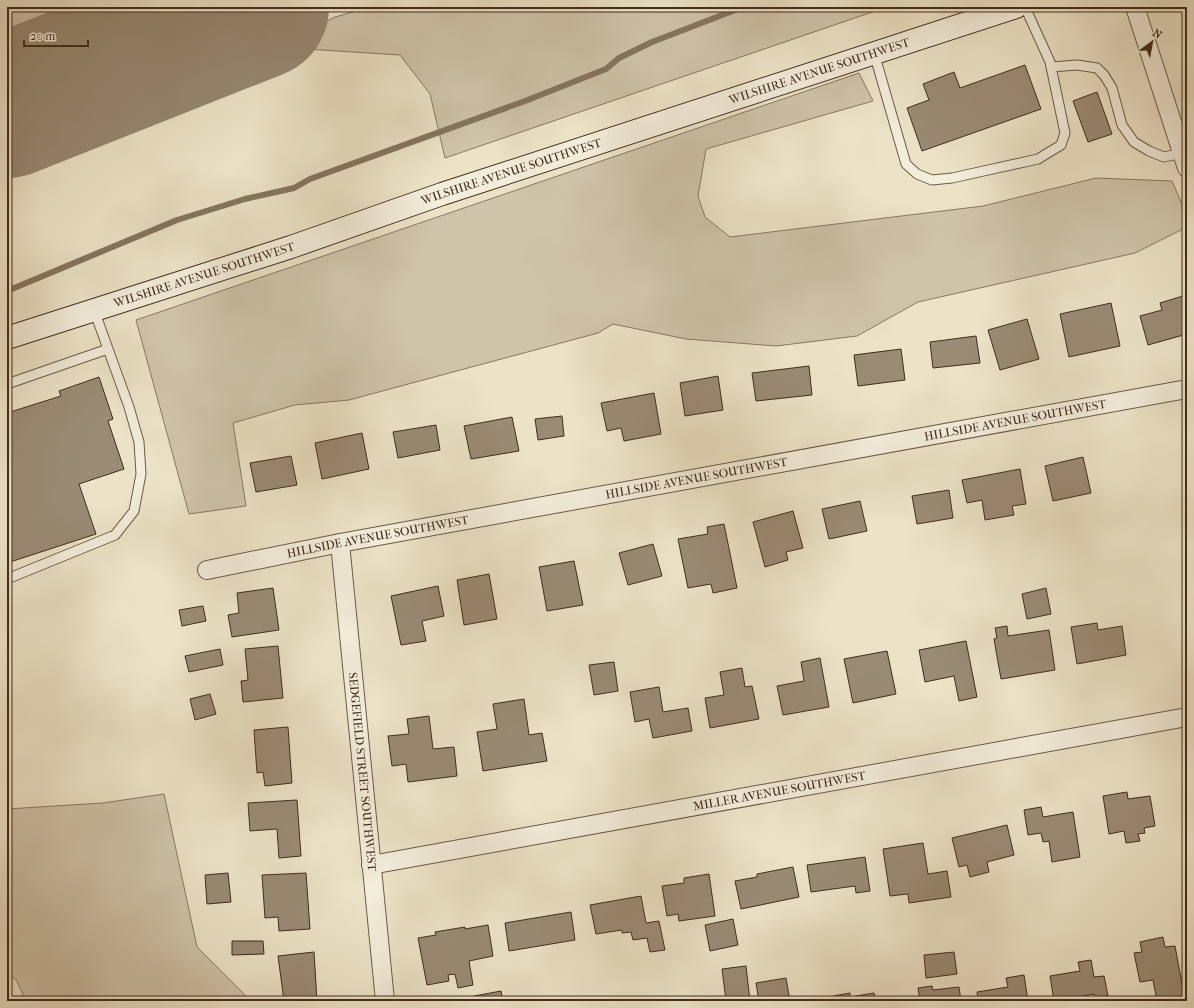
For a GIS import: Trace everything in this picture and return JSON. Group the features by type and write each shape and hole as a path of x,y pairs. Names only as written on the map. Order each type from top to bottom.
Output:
{"street":[{"name":"WILSHIRE AVENUE SOUTHWEST","path":"7,338 291,247 442,194 1016,7"},
{"path":"1135,7 1184,160"},
{"name":"HILLSIDE AVENUE SOUTHWEST","path":"207,570 340,543 1187,389"},
{"name":"SEDGEFIELD STREET SOUTHWEST","path":"340,543 385,1001"},
{"name":"MILLER AVENUE SOUTHWEST","path":"371,865 1187,718"}],"lane":[{"path":"874,53 906,164 917,174 932,180 952,178 1038,159 1061,145 1066,133 1051,67 1025,7"},
{"path":"1051,67 1078,65 1098,68 1104,74 1112,88 1122,124 1134,142 1149,151 1184,160"},
{"path":"7,579 115,535 134,511 141,474 138,442 129,407 94,310"},
{"path":"7,384 108,349"}],"shaded area":[{"path":"7,7 120,7 7,53"},
{"path":"370,7 887,7 445,158 430,94 400,55 305,49 244,61 335,17"},
{"path":"859,73 873,101 706,149 698,196 705,217 730,237 983,206 1096,178 1172,181 1187,216 1187,227 1135,253 918,302 857,336 776,346 686,339 613,324 598,333 349,400 295,405 233,423 246,506 189,514 136,320"},
{"path":"164,794 197,947 245,995 246,1001 26,1001 17,981 7,972 7,809 103,803"}],"building":[{"path":"1025,65 1041,109 922,151 907,108 929,100 923,84 954,72 960,88"},
{"path":"1097,92 1112,134 1088,142 1073,101"},
{"path":"1183,296 1187,310 1187,334 1148,345 1140,316 1162,310 1160,303"},
{"path":"1111,303 1120,346 1069,357 1060,314"},
{"path":"1027,319 1039,359 1000,370 988,330"},
{"path":"976,336 980,363 933,368 930,342"},
{"path":"901,349 905,380 858,386 854,355"},
{"path":"809,366 812,395 756,401 752,373"},
{"path":"718,376 723,410 685,416 680,383"},
{"path":"99,377 113,419 108,421 124,469 79,484 96,534 7,563 7,413 61,396 59,391"},
{"path":"654,393 661,434 624,441 621,428 607,431 601,403"},
{"path":"562,416 564,436 538,440 535,419"},
{"path":"512,417 519,451 471,459 464,426"},
{"path":"436,425 440,450 398,458 393,432"},
{"path":"362,433 369,469 322,479 315,443"},
{"path":"1187,443 1187,457 1183,444"},
{"path":"291,456 297,485 256,492 250,463"},
{"path":"1083,457 1091,493 1053,501 1045,466"},
{"path":"1020,469 1026,504 1012,506 1014,515 985,520 982,500 967,503 962,480"},
{"path":"949,490 953,518 917,524 912,496"},
{"path":"860,501 867,531 829,539 822,509"},
{"path":"793,511 803,548 786,552 788,560 765,567 753,522"},
{"path":"724,524 737,588 713,593 711,584 688,588 678,539 708,534 707,527"},
{"path":"653,544 662,576 628,585 619,553"},
{"path":"574,561 583,605 547,611 539,567"},
{"path":"489,574 497,619 464,625 457,580"},
{"path":"438,586 444,616 422,621 426,641 401,645 391,596"},
{"path":"273,588 279,630 232,637 228,615 239,613 237,593"},
{"path":"1046,588 1051,614 1027,619 1022,594"},
{"path":"203,606 206,621 182,626 179,610"},
{"path":"1097,623 1098,630 1122,626 1126,655 1077,664 1071,627"},
{"path":"1007,626 1008,636 1049,630 1055,670 1001,679 994,639 997,638 995,628"},
{"path":"966,641 977,697 959,701 954,676 925,682 919,650"},
{"path":"278,646 283,698 243,702 241,681 248,680 245,649"},
{"path":"220,649 223,665 189,672 185,656"},
{"path":"887,651 896,694 853,703 844,659"},
{"path":"820,658 829,707 783,715 777,686 804,681 801,662"},
{"path":"614,662 618,691 594,695 589,665"},
{"path":"742,668 745,687 752,686 759,719 710,728 705,698 724,695 720,672"},
{"path":"659,687 663,712 688,708 692,731 653,738 649,719 635,722 630,692"},
{"path":"210,694 216,714 195,720 190,699"},
{"path":"524,699 529,735 542,733 547,761 483,771 477,732 497,729 493,704"},
{"path":"429,716 433,749 454,747 457,776 408,782 406,764 392,766 388,736 409,734 407,719"},
{"path":"288,727 292,783 265,786 263,772 257,773 254,730"},
{"path":"1127,792 1128,799 1150,796 1155,826 1144,828 1145,833 1138,834 1140,841 1126,843 1124,831 1109,834 1103,796"},
{"path":"297,800 301,856 279,858 277,829 250,831 248,803"},
{"path":"1041,807 1043,817 1073,812 1080,857 1052,862 1049,841 1043,842 1041,833 1028,835 1024,810"},
{"path":"1007,825 1014,855 987,862 989,872 970,877 967,865 959,867 952,838"},
{"path":"923,843 928,874 947,871 951,897 909,903 908,894 890,896 883,849"},
{"path":"865,857 870,891 856,893 855,886 811,892 807,865"},
{"path":"793,867 799,897 741,909 735,881 757,877 757,874"},
{"path":"228,873 231,902 207,904 205,875"},
{"path":"306,873 310,929 279,931 278,917 265,918 262,875"},
{"path":"709,874 715,916 679,921 678,914 667,916 662,886 684,883 684,878"},
{"path":"641,896 646,923 659,921 665,950 650,952 647,938 633,940 631,932 622,933 622,930 596,934 590,905"},
{"path":"571,912 575,940 509,951 505,923"},
{"path":"733,919 738,945 710,951 705,925"},
{"path":"488,925 493,956 469,961 473,985 458,988 455,974 448,975 449,981 427,985 418,938 436,935 435,932"},
{"path":"1163,937 1165,947 1175,946 1184,995 1157,1001 1153,980 1140,982 1134,953 1142,952 1140,942"},
{"path":"232,941 263,941 264,954 232,955"},
{"path":"314,952 317,1001 284,1001 278,956"},
{"path":"954,952 957,974 926,978 924,955"},
{"path":"1091,960 1094,977 1104,976 1108,996 1095,998 1094,994 1082,996 1083,1001 1054,1001 1050,976 1080,971 1078,962"},
{"path":"746,966 750,1001 726,1001 722,969"},
{"path":"1024,975 1028,1001 978,1001 977,992 1008,987 1006,978"},
{"path":"786,978 790,1001 759,1001 756,983"},
{"path":"932,986 933,990 959,987 961,1001 920,1001 918,988"},
{"path":"501,991 503,1001 475,1001 474,996"},
{"path":"850,993 850,997 874,993 876,1001 834,1001 833,996"}],"waterway":[{"path":"7,291 177,220 245,199 294,188 310,179 525,101 606,69 619,58 652,42 743,7"}],"runway":[{"path":"7,106 257,7"}]}
